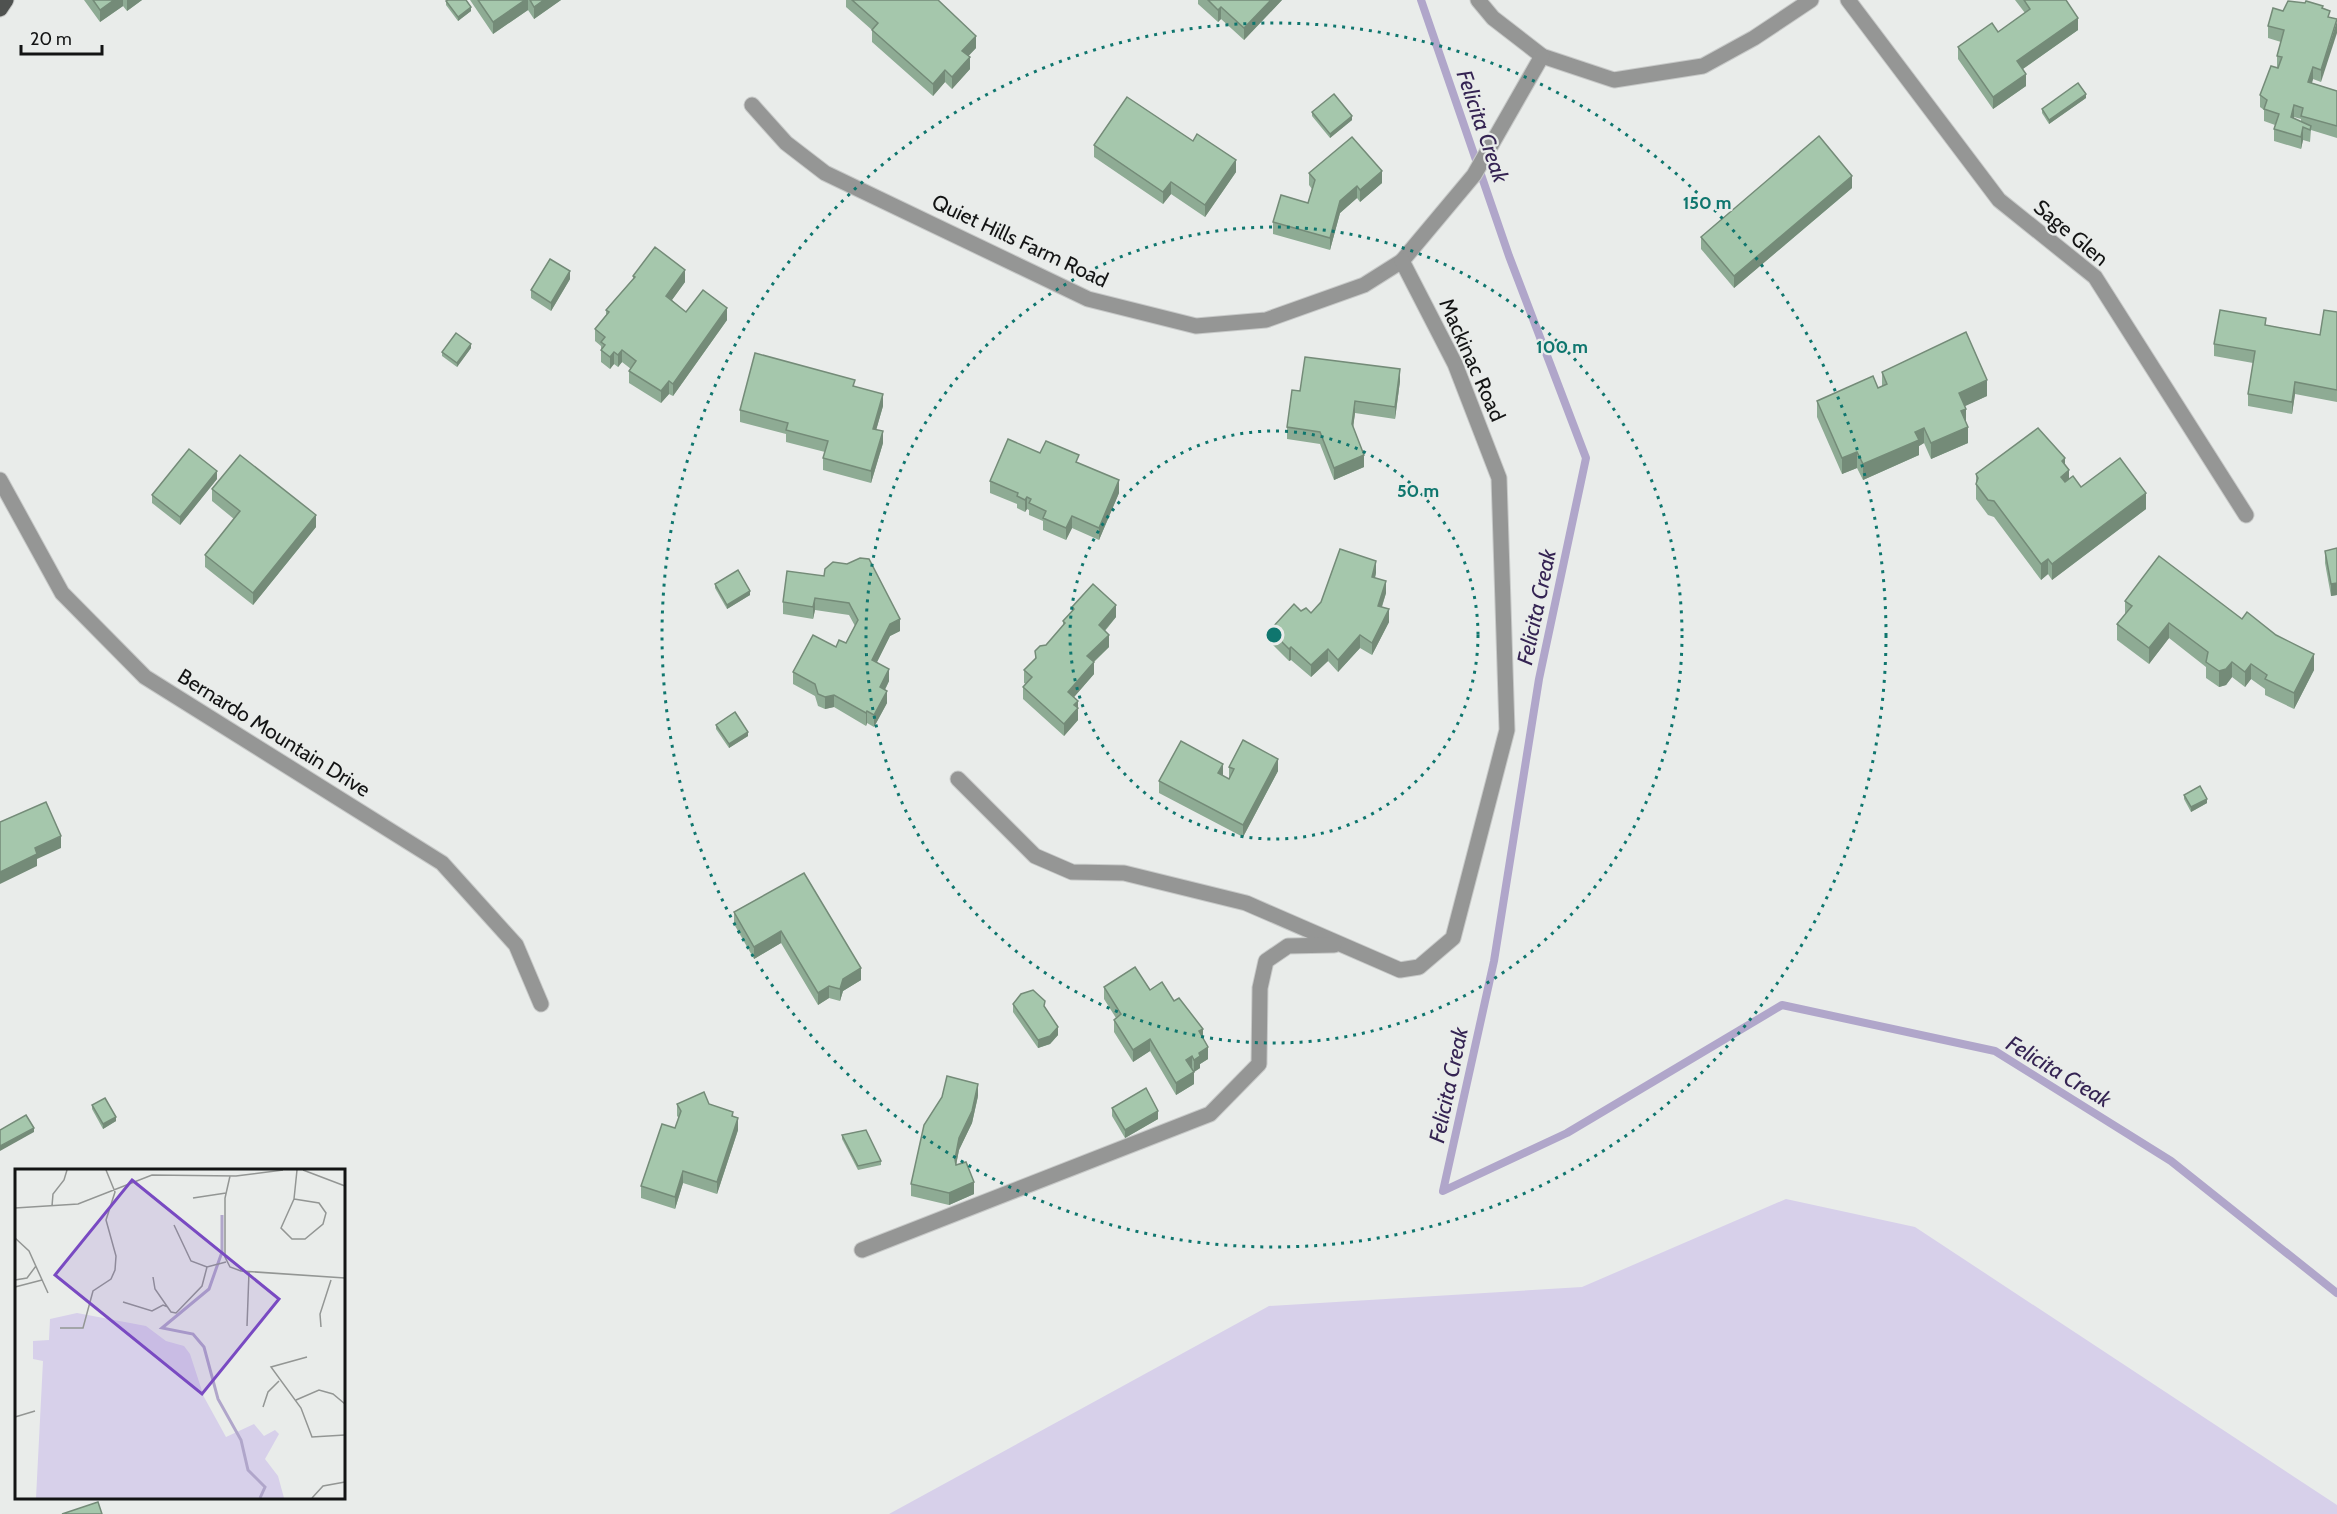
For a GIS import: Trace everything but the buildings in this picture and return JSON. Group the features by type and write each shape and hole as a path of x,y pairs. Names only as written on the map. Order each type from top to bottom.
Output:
{"main road":[{"path":"0,9 6,0"}],"street":[{"path":"1478,0 1493,18 1542,56 1614,80 1703,66 1754,38 1810,0"},
{"name":"Sage Glen","path":"1848,0 1999,200 2095,277 2246,515"},
{"name":"Quiet Hills Farm Road","path":"752,105 786,143 825,173 1088,299 1196,326 1266,320 1364,285 1402,261 1474,176 1542,56"},
{"name":"Mackinac Road","path":"958,779 1035,856 1072,872 1124,873 1246,903 1400,970 1419,967 1453,938 1507,730 1499,478 1455,364 1402,261"},
{"name":"Bernardo Mountain Drive","path":"0,480 62,593 145,677 442,863 516,945 541,1004"},
{"path":"862,1250 1210,1114 1259,1065 1260,988 1266,961 1288,946 1340,945"}],"shaded area":[{"path":"1786,1199 1915,1227 2337,1505 2337,1514 889,1514 1269,1306 1582,1287"}],"waterway":[{"name":"Felicita Creak","path":"1421,0 1509,256 1586,458 1539,679 1494,961 1443,1191 1567,1133 1782,1005 1995,1051 2171,1161 2337,1293"}]}
